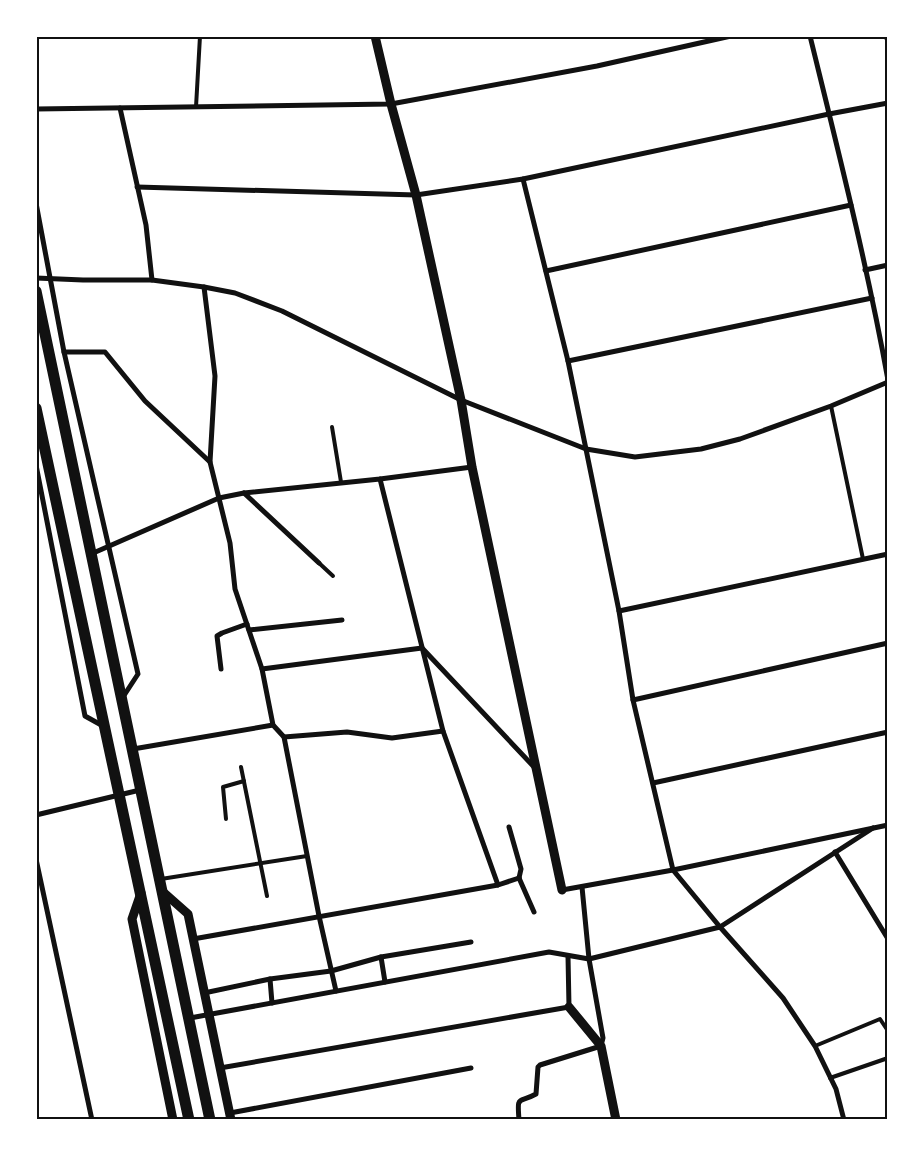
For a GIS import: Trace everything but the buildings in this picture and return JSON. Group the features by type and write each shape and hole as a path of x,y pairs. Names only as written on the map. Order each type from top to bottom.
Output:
{"highway":[{"path":"36,292 210,1120"},
{"path":"36,408 189,1120"}],"street":[{"path":"375,36 416,195 461,400 472,467 562,890 674,870 888,825"},
{"path":"696,36 698,43"},
{"path":"36,109 391,104 551,75 731,36"},
{"path":"36,278 152,280 204,286 235,293 282,311 461,400 586,449 635,457 701,449 740,439 831,406 888,381 851,205 810,36"},
{"path":"886,36 888,41"},
{"path":"137,187 416,195 523,179 888,103"},
{"path":"120,108 149,239 152,280"},
{"path":"523,179 568,361 619,611 633,700 674,870 720,927 783,998 815,1046 836,1089 844,1120"},
{"path":"36,204 64,352 138,674 122,699"},
{"path":"546,271 851,205"},
{"path":"865,270 888,265"},
{"path":"204,286 215,376 210,462 230,543 235,589 262,669 273,725 284,737 319,916 336,991"},
{"path":"568,361 872,298"},
{"path":"880,336 888,334"},
{"path":"64,352 105,352 145,401 210,462"},
{"path":"36,465 85,716 105,727"},
{"path":"91,554 220,498 244,493 341,482 380,480 472,467"},
{"path":"380,480 443,731 498,885"},
{"path":"244,493 319,563"},
{"path":"619,611 888,554"},
{"path":"249,630 342,620"},
{"path":"221,669 217,636 247,624"},
{"path":"633,700 888,643"},
{"path":"422,648 535,769"},
{"path":"262,669 422,648"},
{"path":"132,749 273,725"},
{"path":"284,737 346,732 392,738 443,731"},
{"path":"653,783 888,732"},
{"path":"36,815 141,790"},
{"path":"509,827 521,869 520,878 534,912"},
{"path":"189,1018 549,952 589,959 720,927 873,828"},
{"path":"835,852 888,939"},
{"path":"36,859 92,1120"},
{"path":"193,939 498,885 520,878"},
{"path":"161,885 188,914 231,1117 471,1068"},
{"path":"582,887 589,959 603,1035 601,1046 616,1120"},
{"path":"141,892 132,919 173,1120"},
{"path":"204,993 270,979 331,970 381,957 471,942"},
{"path":"568,956 569,1007 601,1046"},
{"path":"381,957 385,982"},
{"path":"270,979 272,1003"},
{"path":"220,1068 569,1007"},
{"path":"520,1120 519,1103 521,1099 536,1094 538,1068 540,1065 601,1046"}],"lane":[{"path":"196,107 200,36"},
{"path":"831,406 863,559"},
{"path":"332,427 341,482"},
{"path":"319,563 333,576"},
{"path":"241,767 267,896"},
{"path":"226,819 223,787 244,781"},
{"path":"161,885 261,863 307,856"},
{"path":"815,1046 880,1019 888,1031"},
{"path":"830,1078 888,1058"}]}
